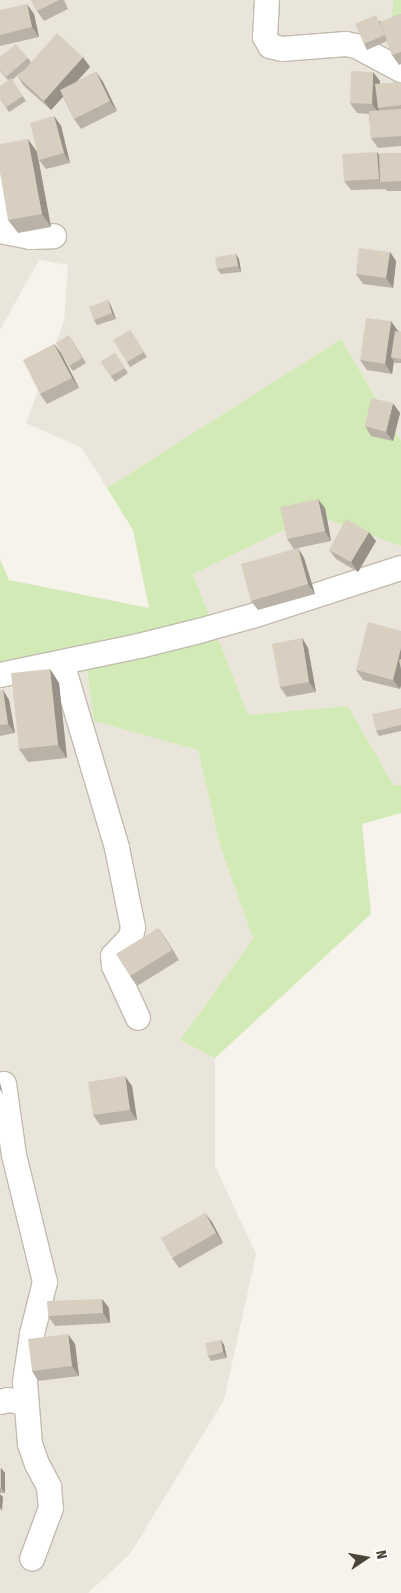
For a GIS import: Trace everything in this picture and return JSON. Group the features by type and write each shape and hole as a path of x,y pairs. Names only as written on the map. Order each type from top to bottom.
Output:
{"street":[{"path":"267,0 265,37 270,46 282,49 346,44 356,46 401,70"},
{"path":"0,162 6,232 30,237 54,236"},
{"path":"0,675 139,646 246,618 401,568"},
{"path":"62,663 104,797 133,927 131,937 113,956 114,966 138,1018"},
{"path":"4,1084 14,1154 45,1282 32,1334 25,1382 30,1444 51,1497 51,1508 32,1559"},
{"path":"0,1402 8,1400 26,1403"}],"shaded area":[{"path":"0,0 401,0 401,441 341,339 107,488 82,448 26,423 64,321 68,265 39,260 0,330"},
{"path":"315,515 401,546 401,785 393,786 348,706 248,715 193,574"},
{"path":"87,671 94,721 198,750 220,845 253,939 180,1040 215,1058 215,1166 256,1254 224,1400 130,1554 88,1593 0,1593 0,683"}],"green space":[{"path":"394,0 401,0 401,32 390,35"},
{"path":"341,339 401,441 401,546 315,515 193,574 248,715 348,706 393,785 401,785 401,813 362,824 371,914 215,1058 180,1040 253,939 220,845 198,750 94,721 87,671 0,683 0,559 9,580 149,608 133,530 107,488"}],"building":[{"path":"31,0 59,0 37,11"},
{"path":"27,4 32,27 0,35 0,10"},
{"path":"401,14 401,52 392,55 380,22"},
{"path":"376,15 385,35 364,44 355,24"},
{"path":"57,33 83,57 44,101 18,77"},
{"path":"16,44 28,58 6,77 0,70 0,57"},
{"path":"351,71 373,72 372,104 350,103"},
{"path":"96,72 110,101 74,119 60,90"},
{"path":"11,78 23,96 6,107 0,99 0,86"},
{"path":"401,82 401,105 378,108 375,84"},
{"path":"401,109 401,136 371,138 369,111"},
{"path":"54,116 64,153 39,160 30,123"},
{"path":"28,139 42,214 8,220 0,173 0,144"},
{"path":"377,152 379,179 344,181 342,154"},
{"path":"379,153 401,153 401,181 380,182"},
{"path":"359,248 390,252 386,278 356,274"},
{"path":"236,254 238,266 217,269 215,257"},
{"path":"108,300 112,313 94,320 89,307"},
{"path":"366,318 391,321 385,364 360,360"},
{"path":"130,330 144,352 127,362 113,340"},
{"path":"395,331 401,332 401,359 391,357"},
{"path":"69,335 82,358 69,366 56,343"},
{"path":"54,344 72,378 40,394 23,360"},
{"path":"115,353 125,368 111,376 101,362"},
{"path":"371,398 393,403 386,432 365,426"},
{"path":"318,499 325,531 287,539 280,507"},
{"path":"346,519 369,532 351,562 329,550"},
{"path":"298,548 308,584 251,601 241,564"},
{"path":"368,622 401,631 401,648 393,680 356,670"},
{"path":"302,638 309,682 280,687 272,644"},
{"path":"50,669 58,745 19,749 11,673"},
{"path":"3,690 8,724 0,725 0,691"},
{"path":"401,708 401,725 376,731 372,714"},
{"path":"158,928 172,950 130,976 116,954"},
{"path":"125,1076 130,1110 93,1115 88,1082"},
{"path":"205,1213 216,1233 172,1258 161,1238"},
{"path":"102,1299 103,1313 48,1316 47,1301"},
{"path":"68,1334 72,1366 32,1371 28,1339"},
{"path":"221,1340 223,1352 208,1356 205,1343"},
{"path":"1,1468 1,1488 0,1488"}]}
